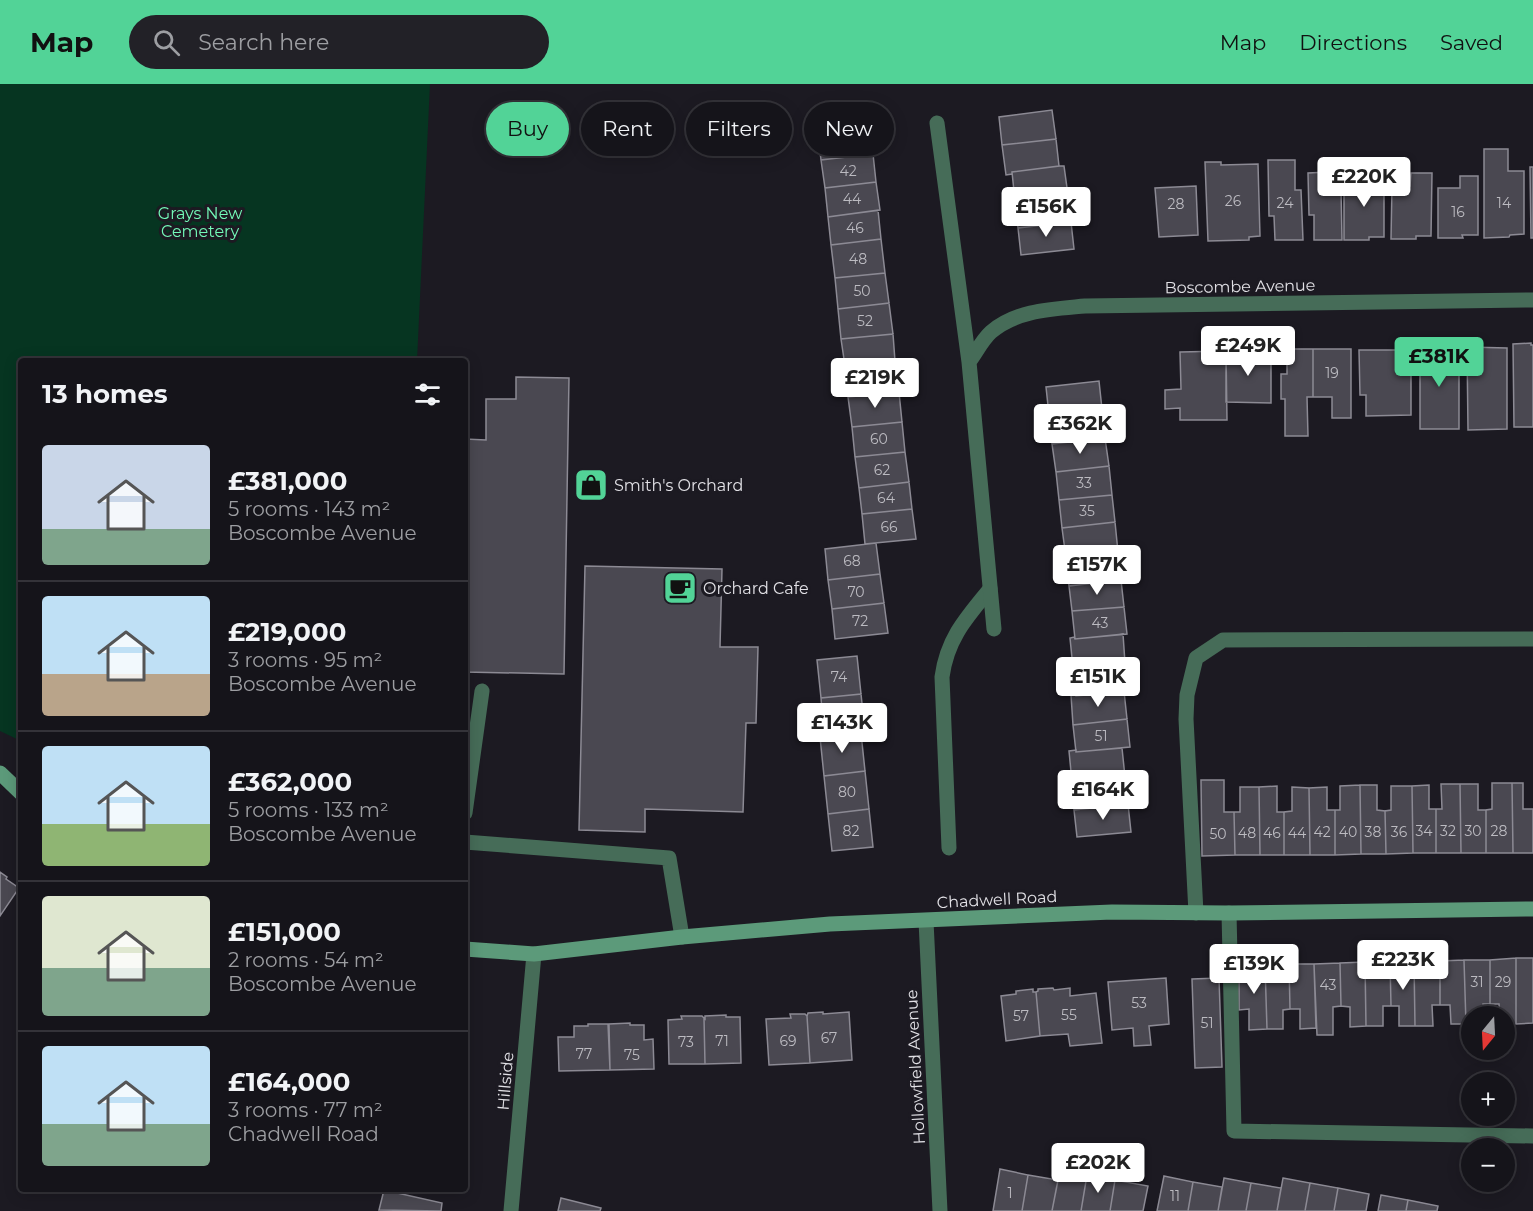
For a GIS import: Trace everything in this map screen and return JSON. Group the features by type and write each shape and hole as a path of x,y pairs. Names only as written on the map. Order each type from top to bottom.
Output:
{"street":[{"path":"937,123 969,362 994,628"},
{"name":"Boscombe Avenue","path":"969,362 991,332 1014,317 1054,309 1084,306 1533,300"},
{"path":"948,848 942,677 944,664 957,629 990,589"},
{"path":"1196,913 1186,719 1187,695 1196,658 1222,640 1533,639"},
{"path":"468,791 482,691"},
{"path":"0,773 18,790"},
{"path":"468,842 669,858 682,937"},
{"name":"Chadwell Road","path":"468,950 534,954 682,937 830,924 1112,912 1229,914 1533,909"},
{"path":"1229,914 1234,1131 1533,1136"},
{"name":"Hollowfield Avenue","path":"926,921 940,1211"},
{"name":"Hillside","path":"512,1211 534,954"}],"green space":[{"name":"Grays New Cemetery","path":"0,84 430,84 417,358 18,358 18,740 0,731"}],"building":[{"path":"1052,110 1056,139 1002,145 999,117"},
{"path":"1056,139 1059,166 1012,172 1006,175 1002,145"},
{"path":"1484,149 1508,149 1508,171 1524,171 1524,234 1484,238"},
{"path":"820,156 856,156 821,160"},
{"path":"873,156 876,182 825,188 821,160"},
{"path":"1268,160 1295,160 1295,190 1301,190 1303,240 1275,240 1274,216 1269,216"},
{"path":"1205,162 1221,162 1221,165 1258,164 1260,236 1249,237 1249,240 1208,241"},
{"path":"1064,166 1068,195 1015,201 1012,172"},
{"path":"1530,167 1533,167 1533,238 1531,238"},
{"path":"1329,172 1329,189 1341,189 1342,240 1314,240 1314,215 1309,215 1308,173"},
{"path":"1411,173 1432,173 1431,236 1416,236 1416,239 1391,239 1392,186 1410,186"},
{"path":"1460,176 1478,176 1478,235 1462,235 1463,238 1438,238 1438,188 1460,188"},
{"path":"1344,177 1384,177 1384,237 1369,237 1369,240 1344,240"},
{"path":"876,182 880,210 828,217 825,188"},
{"path":"1196,186 1198,235 1159,237 1155,188"},
{"path":"1068,195 1071,222 1018,228 1015,201"},
{"path":"878,210 881,239 831,245 828,217"},
{"path":"1071,222 1074,249 1021,255 1018,228"},
{"path":"881,239 885,273 835,278 831,245"},
{"path":"885,273 889,303 838,309 835,278"},
{"path":"889,303 893,334 841,339 838,309"},
{"path":"893,334 895,361 845,366 841,339"},
{"path":"1531,343 1533,345 1533,427 1514,427 1513,344"},
{"path":"1444,346 1444,349 1459,348 1459,429 1420,429 1420,347"},
{"path":"1467,347 1507,348 1507,429 1468,430"},
{"path":"1287,349 1313,349 1313,397 1307,397 1308,436 1285,436 1285,399 1281,399 1281,374 1287,374"},
{"path":"1313,349 1351,349 1351,418 1332,418 1332,397 1313,397"},
{"path":"1359,350 1411,350 1411,415 1366,416 1366,395 1360,395"},
{"path":"1226,351 1227,420 1180,420 1180,408 1165,409 1165,390 1181,389 1180,352"},
{"path":"1226,351 1271,352 1271,403 1226,402"},
{"path":"895,361 899,392 848,397 845,366"},
{"path":"516,377 569,378 564,674 468,672 468,439 486,440 486,399 516,399"},
{"path":"1099,381 1102,409 1049,415 1046,387"},
{"path":"899,392 902,422 852,427 848,397"},
{"path":"1102,409 1105,438 1052,444 1049,415"},
{"path":"902,422 905,452 855,457 852,427"},
{"path":"1105,438 1109,466 1056,472 1052,444"},
{"path":"905,452 909,482 859,488 855,457"},
{"path":"1109,466 1112,495 1059,500 1056,472"},
{"path":"909,482 912,509 862,514 859,488"},
{"path":"1112,495 1115,522 1062,528 1059,500"},
{"path":"912,509 916,539 865,544 862,514"},
{"path":"1115,522 1118,552 1066,558 1062,528"},
{"path":"876,543 880,574 828,580 825,549"},
{"path":"1118,552 1121,580 1069,586 1066,558"},
{"path":"585,566 722,569 720,647 758,647 756,723 746,723 743,812 645,809 645,832 579,830"},
{"path":"880,574 884,603 832,609 828,580"},
{"path":"1121,580 1124,607 1072,611 1069,586"},
{"path":"884,603 888,633 835,639 832,609"},
{"path":"1124,607 1127,634 1075,639 1072,611"},
{"path":"1123,634 1125,663 1073,668 1070,638"},
{"path":"857,656 861,694 821,698 817,660"},
{"path":"1125,663 1128,691 1076,696 1073,668"},
{"path":"1124,691 1127,719 1073,725 1071,695"},
{"path":"861,694 865,732 824,736 821,698"},
{"path":"1127,719 1130,747 1076,752 1073,725"},
{"path":"861,733 865,771 824,776 820,737"},
{"path":"1122,748 1125,777 1072,782 1069,751"},
{"path":"865,771 869,809 828,814 824,776"},
{"path":"1125,777 1128,804 1074,810 1072,782"},
{"path":"1201,780 1224,780 1224,812 1234,812 1235,855 1202,856"},
{"path":"1492,783 1512,783 1513,853 1486,853 1486,810 1492,809"},
{"path":"1512,783 1523,783 1523,809 1533,809 1533,853 1513,853"},
{"path":"1441,784 1460,784 1461,853 1436,853 1436,809 1442,809"},
{"path":"1460,784 1478,784 1478,810 1486,810 1486,853 1461,853"},
{"path":"1360,785 1361,854 1335,855 1335,810 1340,810 1340,786"},
{"path":"1360,785 1377,785 1377,810 1385,811 1386,854 1361,854"},
{"path":"1429,785 1429,809 1436,809 1436,853 1413,853 1412,786"},
{"path":"1277,786 1277,812 1284,812 1284,855 1260,855 1259,787"},
{"path":"1391,786 1412,786 1413,853 1386,854 1385,811 1391,810"},
{"path":"1240,787 1259,787 1260,855 1235,855 1234,812 1240,812"},
{"path":"1292,787 1309,788 1310,855 1284,855 1284,812 1292,811"},
{"path":"1327,787 1327,810 1335,810 1335,855 1310,855 1309,788"},
{"path":"1128,804 1131,832 1077,837 1074,810"},
{"path":"869,809 873,847 832,851 828,814"},
{"path":"0,872 18,889 0,916"},
{"path":"1516,958 1533,958 1533,1023 1516,1024"},
{"path":"1516,958 1516,1024 1515,1006 1490,1004 1490,960"},
{"path":"1464,960 1490,960 1490,1004 1465,1006"},
{"path":"1464,960 1465,1006 1461,1006 1461,1024 1451,1024 1450,1005 1440,1005 1440,961"},
{"path":"1440,961 1440,1005 1432,1005 1433,1026 1415,1026 1414,962"},
{"path":"1365,962 1390,962 1391,1006 1383,1006 1383,1026 1366,1026"},
{"path":"1365,962 1366,1026 1350,1027 1350,1007 1341,1006 1340,963"},
{"path":"1390,962 1414,962 1415,1026 1399,1026 1399,1006 1391,1006"},
{"path":"1340,963 1341,1006 1333,1007 1333,1035 1317,1035 1314,964"},
{"path":"1289,964 1314,964 1316,1028 1300,1029 1300,1009 1290,1009"},
{"path":"1289,964 1290,1009 1283,1010 1283,1029 1267,1029 1265,965"},
{"path":"1239,965 1265,965 1267,1029 1249,1030 1249,1009 1239,1010"},
{"path":"1166,978 1169,1024 1149,1026 1151,1045 1134,1046 1133,1028 1112,1030 1108,982"},
{"path":"1219,978 1222,1067 1195,1068 1192,979"},
{"path":"1053,988 1054,990 1070,988 1070,996 1096,993 1102,1043 1070,1046 1068,1034 1040,1036 1036,992 1038,989"},
{"path":"1033,989 1033,992 1036,992 1040,1036 1006,1041 1001,996"},
{"path":"823,1012 823,1014 849,1012 852,1060 810,1063 807,1016 808,1013"},
{"path":"790,1014 807,1016 810,1063 769,1065 766,1019 791,1018"},
{"path":"726,1015 726,1017 740,1017 741,1063 705,1064 704,1018 705,1016"},
{"path":"681,1016 702,1016 704,1018 705,1064 669,1064 668,1020 682,1019"},
{"path":"630,1023 630,1025 644,1025 644,1040 653,1039 654,1069 610,1070 609,1024"},
{"path":"588,1024 608,1024 610,1070 559,1071 558,1037 574,1037 574,1026 588,1026"},
{"path":"1000,1169 1028,1175 1022,1211 993,1211"},
{"path":"1060,1170 1087,1175 1081,1211 1052,1211"},
{"path":"1028,1175 1058,1180 1052,1211 1022,1211"},
{"path":"1087,1175 1115,1180 1110,1211 1081,1211"},
{"path":"1164,1176 1193,1182 1188,1211 1157,1211"},
{"path":"1224,1178 1251,1183 1246,1211 1218,1211"},
{"path":"1283,1178 1310,1183 1305,1211 1277,1211"},
{"path":"1115,1180 1148,1186 1143,1211 1110,1211"},
{"path":"1193,1182 1222,1187 1218,1211 1188,1211"},
{"path":"1251,1183 1281,1188 1277,1211 1246,1211"},
{"path":"1310,1183 1338,1188 1334,1211 1305,1211"},
{"path":"1338,1188 1369,1194 1366,1211 1334,1211"},
{"path":"384,1192 442,1203 441,1211 379,1210"},
{"path":"1381,1195 1408,1200 1406,1211 1378,1211"},
{"path":"561,1198 601,1208 600,1211 558,1211"},
{"path":"1408,1200 1438,1206 1437,1211 1406,1211"}],"place":[{"name":"Smith's Orchard","path":"591,485"},
{"name":"Orchard Cafe","path":"680,588"}]}
